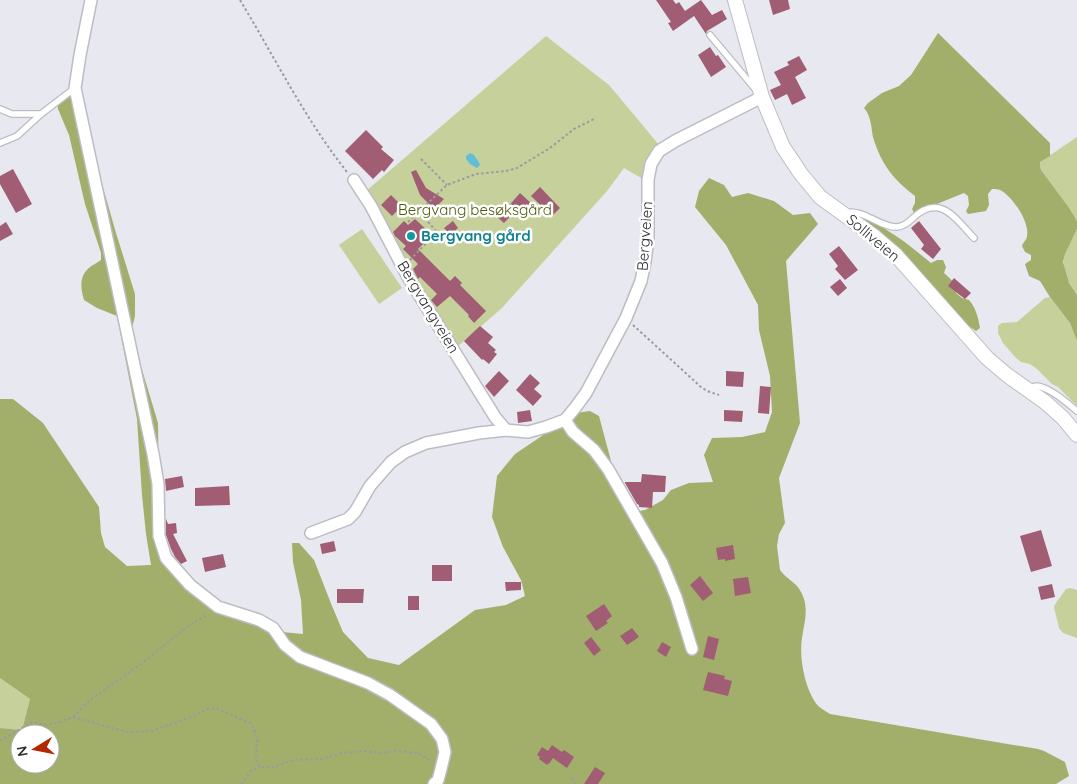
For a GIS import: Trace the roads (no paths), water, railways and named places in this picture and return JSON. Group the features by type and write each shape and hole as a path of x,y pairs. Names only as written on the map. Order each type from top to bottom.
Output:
{"street":[{"path":"91,0 75,88 153,454 158,484 159,536 166,558 190,585 218,607 260,620 272,628 285,645 300,657 368,683 390,694 431,724 442,739 444,752 436,782"},
{"name":"Solliveien","path":"735,0 762,97 783,147 801,174 820,197 895,254 986,358 1063,418 1077,435"},
{"name":"Bergveien","path":"311,533 348,518 355,512 370,486 391,462 405,452 426,443 506,430 528,432 564,420 586,394 626,318 641,282 648,237 648,180 651,164 660,152 675,141 762,97"},
{"name":"Bergvangveien","path":"354,180 371,206 408,277 495,417 506,430"},
{"path":"564,420 573,432 594,450 608,469 662,563 676,597 692,648"}],"lane":[{"path":"710,35 762,97"},
{"path":"0,144 17,136 41,114 75,88"},
{"path":"0,110 12,114 41,114"},
{"path":"843,213 857,212 897,227 909,222 926,209 937,207 948,212 974,238"},
{"path":"1028,390 1037,386 1047,390 1077,411"}],"water":[{"path":"470,153 474,155 480,164 477,168 466,159 466,156"}],"place":[{"name":"Bergvang gård","path":"411,236"}],"park label":[{"name":"Bergvang besøksgård","path":"475,210"}]}
